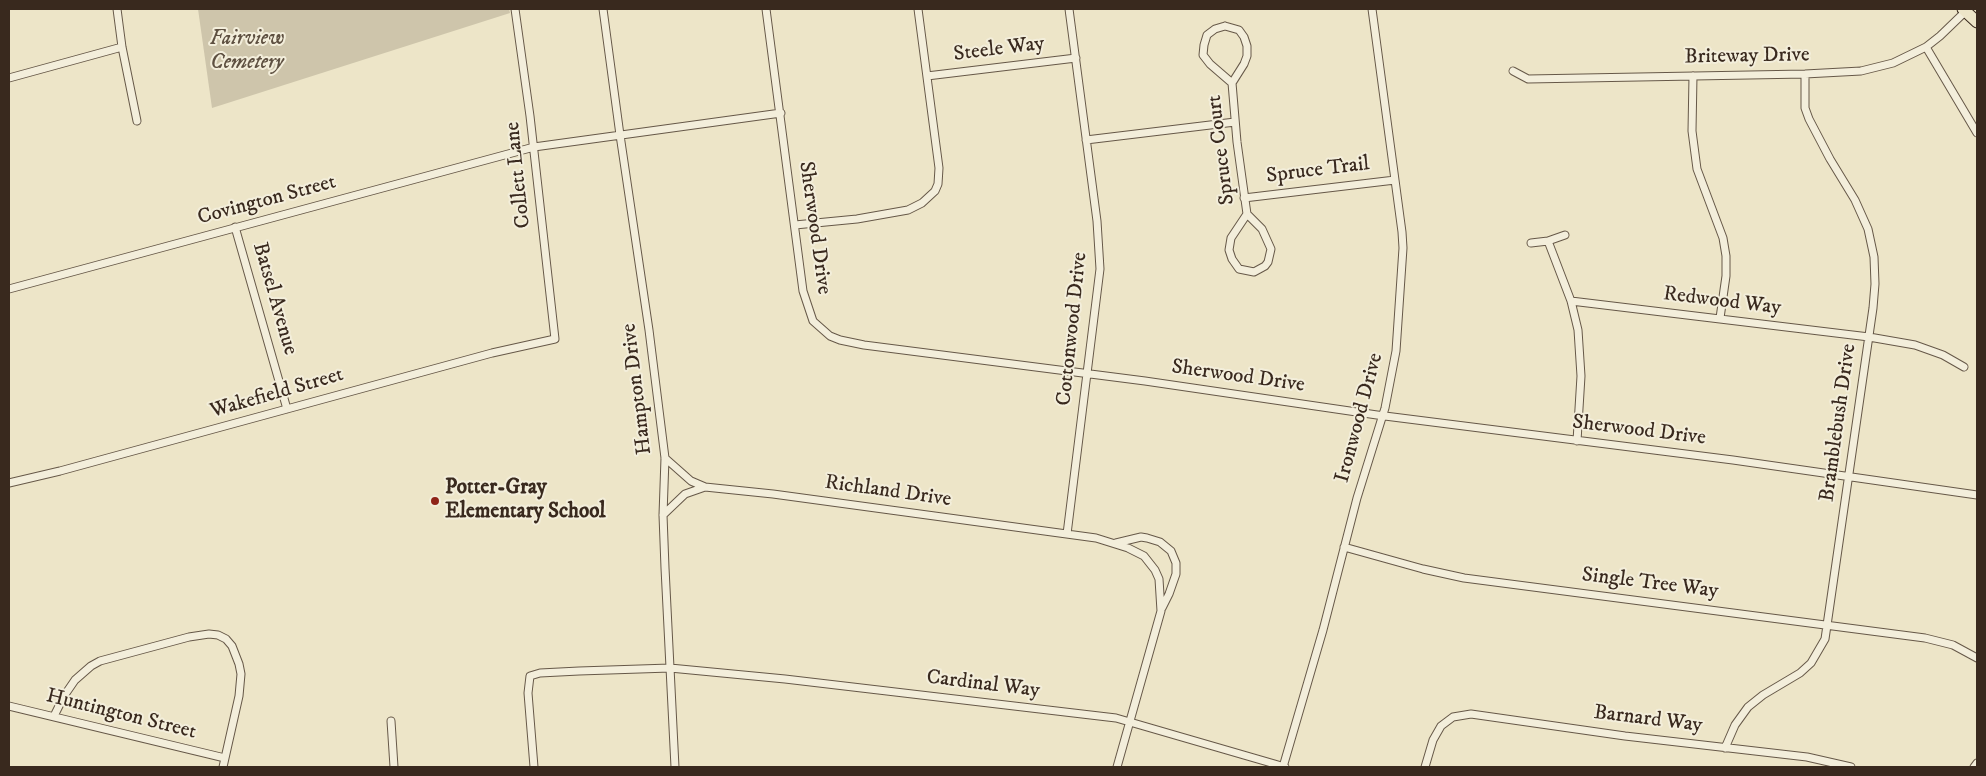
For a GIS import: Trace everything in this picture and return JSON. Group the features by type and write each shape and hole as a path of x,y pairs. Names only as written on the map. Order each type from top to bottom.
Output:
{"main road":[{"path":"1966,10 1977,22"}],"street":[{"path":"117,9 122,47 137,121"},
{"name":"Collett Lane","path":"515,9 534,147 555,339"},
{"name":"Hampton Drive","path":"603,9 649,330 665,458 663,515 675,767"},
{"name":"Sherwood Drive","path":"766,9 801,278 806,302 813,321 830,336 864,345 1088,374 1382,416 1733,460 1977,495"},
{"path":"795,225 857,219 908,210 930,197 938,186 939,175 918,9"},
{"name":"Cottonwood Drive","path":"1067,534 1100,269 1098,230 1069,9"},
{"name":"Ironwood Drive","path":"1284,767 1357,498 1382,416 1396,350 1403,248 1372,9"},
{"name":"Briteway Drive","path":"1513,71 1528,79 1805,74 1861,70 1899,60 1926,47 1966,10"},
{"path":"1230,27 1239,30 1248,46 1244,64 1232,83 1210,64 1203,55 1208,35 1215,28 1230,27"},
{"path":"9,78 122,47"},
{"path":"1926,47 1977,133"},
{"name":"Steele Way","path":"927,76 1076,58"},
{"name":"Bramblebush Drive","path":"1725,748 1735,725 1748,707 1763,695 1800,673 1811,663 1823,644 1850,477 1869,337 1875,284 1871,243 1862,214 1855,200 1809,119 1806,108 1805,74"},
{"path":"1693,76 1692,131 1697,169 1723,238 1726,256 1720,318"},
{"name":"Spruce Court","path":"1232,83 1246,214"},
{"name":"Covington Street","path":"9,289 534,147 781,113"},
{"path":"1086,140 1235,122"},
{"name":"Spruce Trail","path":"1244,198 1395,180"},
{"path":"1246,214 1262,229 1270,246 1271,256 1268,262 1265,266 1254,272 1239,268 1232,259 1229,250 1231,238 1246,214"},
{"name":"Batsel Avenue","path":"236,227 287,409"},
{"path":"1531,243 1565,235"},
{"path":"1548,240 1571,301 1578,330 1581,394 1577,440"},
{"name":"Redwood Way","path":"1571,301 1869,337 1915,345 1943,355 1964,367"},
{"name":"Wakefield Street","path":"9,483 60,472 492,353 555,339"},
{"name":"Richland Drive","path":"665,458 691,481 705,487 773,494 1096,538 1128,548 1144,556 1157,574 1161,585 1161,609"},
{"name":"Richland Drive","path":"663,515 685,494 705,487"},
{"path":"1115,544 1142,537 1147,538 1160,542 1171,551 1176,562 1176,574 1161,609 1117,767"},
{"name":"Single Tree Way","path":"1344,547 1423,569 1464,578 1925,638 1953,646 1977,658"},
{"path":"54,716 75,680 100,661 190,637 209,634 218,635 226,639 232,646 238,659 241,674 239,696 223,767"},
{"name":"Cardinal Way","path":"534,767 528,693 530,676 540,673 670,668 894,691 1130,721 1284,767"},
{"name":"Huntington Street","path":"9,706 225,758"},
{"name":"Barnard Way","path":"1425,767 1433,740 1443,724 1458,715 1478,714 1625,736 1807,757 1851,767"},
{"path":"391,721 394,767"},
{"path":"1974,767 1977,763"}],"green space":[{"name":"Fairview Cemetery","path":"198,9 509,9 510,13 212,108"}],"place":[{"name":"Potter-Gray Elementary School","path":"435,501"}]}
